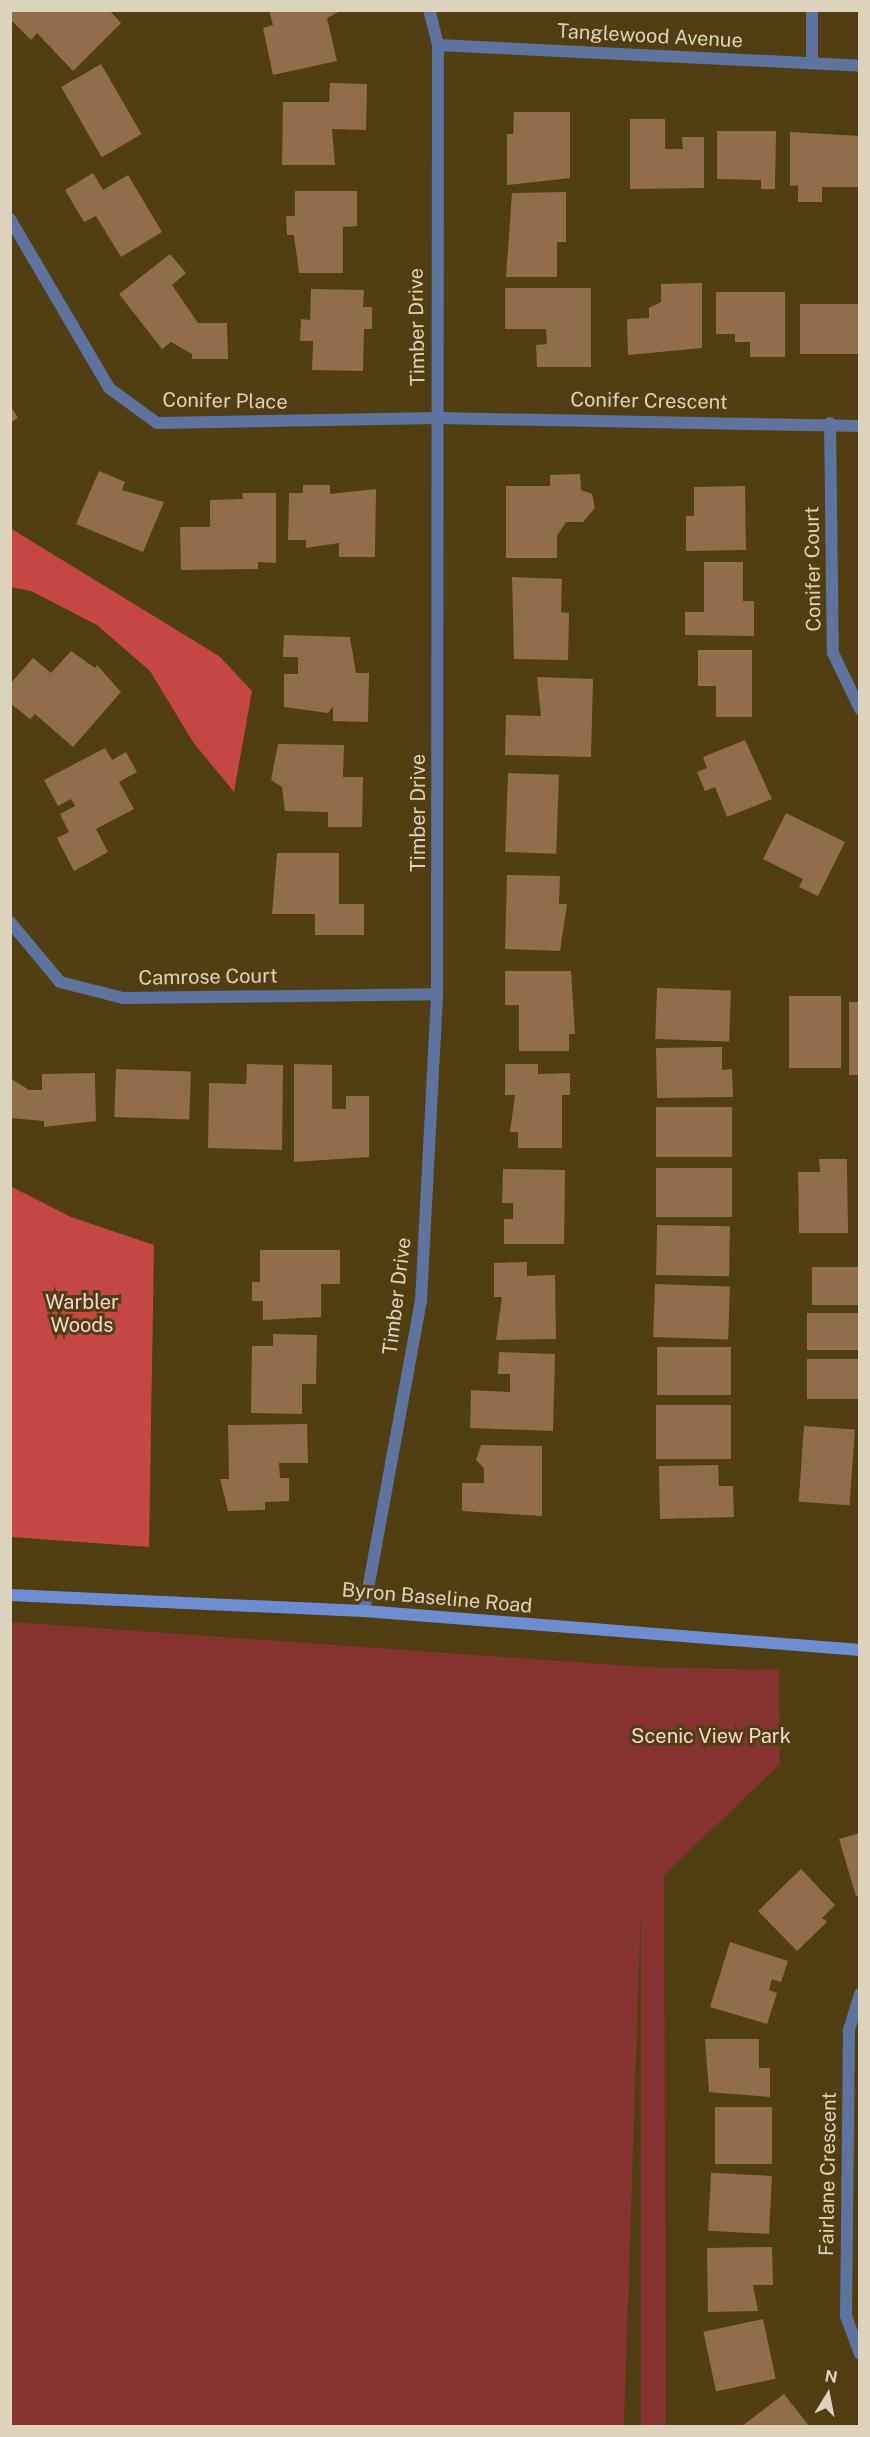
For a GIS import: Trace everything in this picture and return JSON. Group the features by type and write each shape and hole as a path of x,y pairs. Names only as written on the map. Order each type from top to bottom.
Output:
{"main road":[{"name":"Byron Baseline Road","path":"10,1595 364,1611 860,1650"}],"street":[{"name":"Timber Drive","path":"364,1611 421,1301 437,994 438,45 429,10"},
{"path":"812,10 812,63"},
{"name":"Tanglewood Avenue","path":"438,45 860,66"},
{"name":"Conifer Place","path":"10,219 109,388 157,423 438,418"},
{"name":"Conifer Crescent","path":"438,418 830,423 860,426"},
{"name":"Conifer Court","path":"830,423 833,653 860,709"},
{"name":"Camrose Court","path":"10,922 60,982 123,998 437,994"},
{"name":"Fairlane Crescent","path":"860,1994 849,2031 846,2316 860,2354"}],"green space":[{"path":"10,528 219,656 252,691 234,792 193,742 150,671 97,625 31,591 11,587"},
{"name":"Warbler Woods","path":"10,1186 71,1217 154,1245 149,1547 11,1537"},
{"name":"Scenic View Park","path":"10,1622 645,1667 779,1670 780,1764 664,1875 666,2426 641,2426 641,1906 624,2426 11,2426"}],"building":[{"path":"10,10 109,10 121,23 73,71 37,33 31,40 10,19"},
{"path":"269,10 342,10 327,18 337,61 273,75 263,28 273,25"},
{"path":"101,64 142,134 102,157 61,87"},
{"path":"330,83 367,84 366,130 332,129 335,165 282,165 283,102 329,102"},
{"path":"514,112 570,112 570,178 507,185 507,134 513,134"},
{"path":"630,119 665,119 665,149 683,149 682,137 704,137 704,188 630,189"},
{"path":"717,131 776,131 775,189 761,189 761,180 717,179"},
{"path":"790,132 860,136 860,187 822,187 822,202 798,202 798,185 790,186"},
{"path":"93,173 103,190 128,175 162,232 121,257 96,216 84,222 65,190"},
{"path":"295,191 357,191 357,226 343,227 343,273 299,273 294,235 287,235 286,216 295,216"},
{"path":"566,192 566,242 557,242 557,277 506,277 512,193"},
{"path":"170,254 186,273 172,285 198,323 227,323 228,359 192,359 192,354 171,342 162,349 119,294"},
{"path":"702,283 702,348 628,355 627,319 649,318 649,308 661,302 661,284"},
{"path":"505,288 591,288 591,367 537,367 536,345 547,344 546,329 505,329"},
{"path":"311,289 364,290 363,307 372,307 372,329 364,329 363,371 312,370 313,341 300,341 301,319 310,320"},
{"path":"716,292 785,292 785,357 750,357 750,342 735,342 735,334 716,334"},
{"path":"800,304 860,304 860,354 800,354"},
{"path":"10,405 18,418 10,423"},
{"path":"99,471 125,482 122,490 164,502 143,552 76,524"},
{"path":"580,474 581,490 592,494 595,508 583,522 566,522 557,536 557,558 506,558 506,486 550,486 550,475"},
{"path":"303,485 330,485 330,494 376,489 375,557 339,557 339,543 306,548 306,540 288,540 289,493 303,493"},
{"path":"745,486 746,550 686,551 686,516 694,516 694,487"},
{"path":"242,493 276,493 276,563 258,562 258,569 181,570 180,527 210,527 210,500 243,499"},
{"path":"704,562 743,562 743,601 754,601 754,636 685,635 685,612 704,612"},
{"path":"512,577 562,579 561,612 569,613 568,660 514,659"},
{"path":"284,635 350,637 356,673 369,673 368,722 333,721 333,707 328,713 284,707 284,674 298,674 298,657 283,657"},
{"path":"698,650 752,650 752,717 716,717 716,686 698,686"},
{"path":"71,651 95,668 97,665 121,692 73,747 35,714 30,719 10,703 10,684 33,658 51,673"},
{"path":"537,677 593,679 591,757 505,755 506,715 541,716"},
{"path":"745,740 772,799 727,817 715,787 705,791 697,772 707,768 703,757"},
{"path":"278,744 344,745 343,777 363,777 362,827 328,827 328,812 285,811 282,787 271,780"},
{"path":"105,748 112,760 126,752 137,772 119,782 134,809 96,829 108,852 74,871 57,838 69,832 60,814 75,806 71,799 58,806 44,780"},
{"path":"508,773 559,775 556,854 505,852"},
{"path":"786,813 845,842 818,896 799,887 803,879 763,859"},
{"path":"277,853 339,853 339,904 364,904 364,935 315,935 315,914 272,914"},
{"path":"507,875 560,876 559,904 567,904 560,951 505,949"},
{"path":"505,971 571,971 575,1034 569,1034 569,1051 519,1051 519,1005 505,1005"},
{"path":"657,988 731,991 729,1042 655,1039"},
{"path":"789,996 841,996 841,1068 789,1068"},
{"path":"849,1002 860,1002 860,1075 849,1075"},
{"path":"722,1047 722,1070 732,1069 733,1097 657,1098 656,1048"},
{"path":"247,1064 283,1065 282,1150 208,1148 209,1083 246,1084"},
{"path":"294,1064 332,1065 332,1109 346,1109 346,1096 369,1096 369,1157 294,1162"},
{"path":"505,1064 538,1064 538,1074 570,1073 570,1095 562,1095 562,1148 518,1148 518,1132 510,1132 515,1095 505,1095"},
{"path":"116,1069 191,1072 189,1120 114,1117"},
{"path":"95,1073 96,1121 44,1127 44,1121 10,1118 10,1078 29,1090 42,1090 42,1074"},
{"path":"656,1107 732,1107 732,1157 656,1157"},
{"path":"819,1159 847,1159 848,1233 799,1233 798,1172 820,1172"},
{"path":"656,1168 732,1168 732,1217 656,1217"},
{"path":"503,1169 565,1170 564,1244 504,1244 504,1219 513,1219 513,1203 502,1203"},
{"path":"657,1225 730,1226 729,1276 656,1275"},
{"path":"260,1250 340,1250 340,1284 321,1284 321,1317 263,1320 263,1301 252,1301 252,1282 260,1282"},
{"path":"527,1262 527,1276 555,1275 556,1339 496,1340 502,1297 494,1297 494,1263"},
{"path":"812,1267 860,1267 860,1305 812,1305"},
{"path":"655,1284 730,1287 728,1340 653,1337"},
{"path":"807,1313 860,1313 860,1350 807,1350"},
{"path":"273,1334 317,1335 316,1384 302,1384 302,1414 251,1413 252,1346 273,1346"},
{"path":"657,1347 731,1347 731,1395 657,1395"},
{"path":"499,1352 555,1354 553,1431 470,1428 471,1390 510,1392 510,1374 498,1374"},
{"path":"807,1359 860,1359 860,1399 807,1399"},
{"path":"656,1405 731,1405 731,1459 656,1459"},
{"path":"307,1424 308,1463 279,1463 280,1478 289,1478 289,1501 265,1502 265,1510 228,1511 220,1479 229,1479 228,1425"},
{"path":"804,1426 855,1430 850,1505 799,1502"},
{"path":"481,1445 542,1446 542,1516 462,1511 462,1483 484,1483 484,1468 476,1460"},
{"path":"718,1465 719,1486 733,1486 734,1517 660,1519 659,1466"},
{"path":"860,1833 860,1895 856,1896 839,1839"},
{"path":"801,1869 835,1905 822,1918 827,1922 797,1951 758,1911"},
{"path":"730,1942 788,1961 781,1982 772,1979 769,1990 777,1993 767,2024 710,2007"},
{"path":"705,2039 759,2039 759,2068 770,2068 770,2097 709,2092"},
{"path":"715,2107 772,2107 772,2164 715,2164"},
{"path":"711,2173 772,2176 769,2234 708,2231"},
{"path":"772,2247 773,2285 753,2285 758,2311 708,2312 707,2248"},
{"path":"763,2319 776,2379 716,2391 703,2332"},
{"path":"784,2394 809,2426 742,2426"}]}
